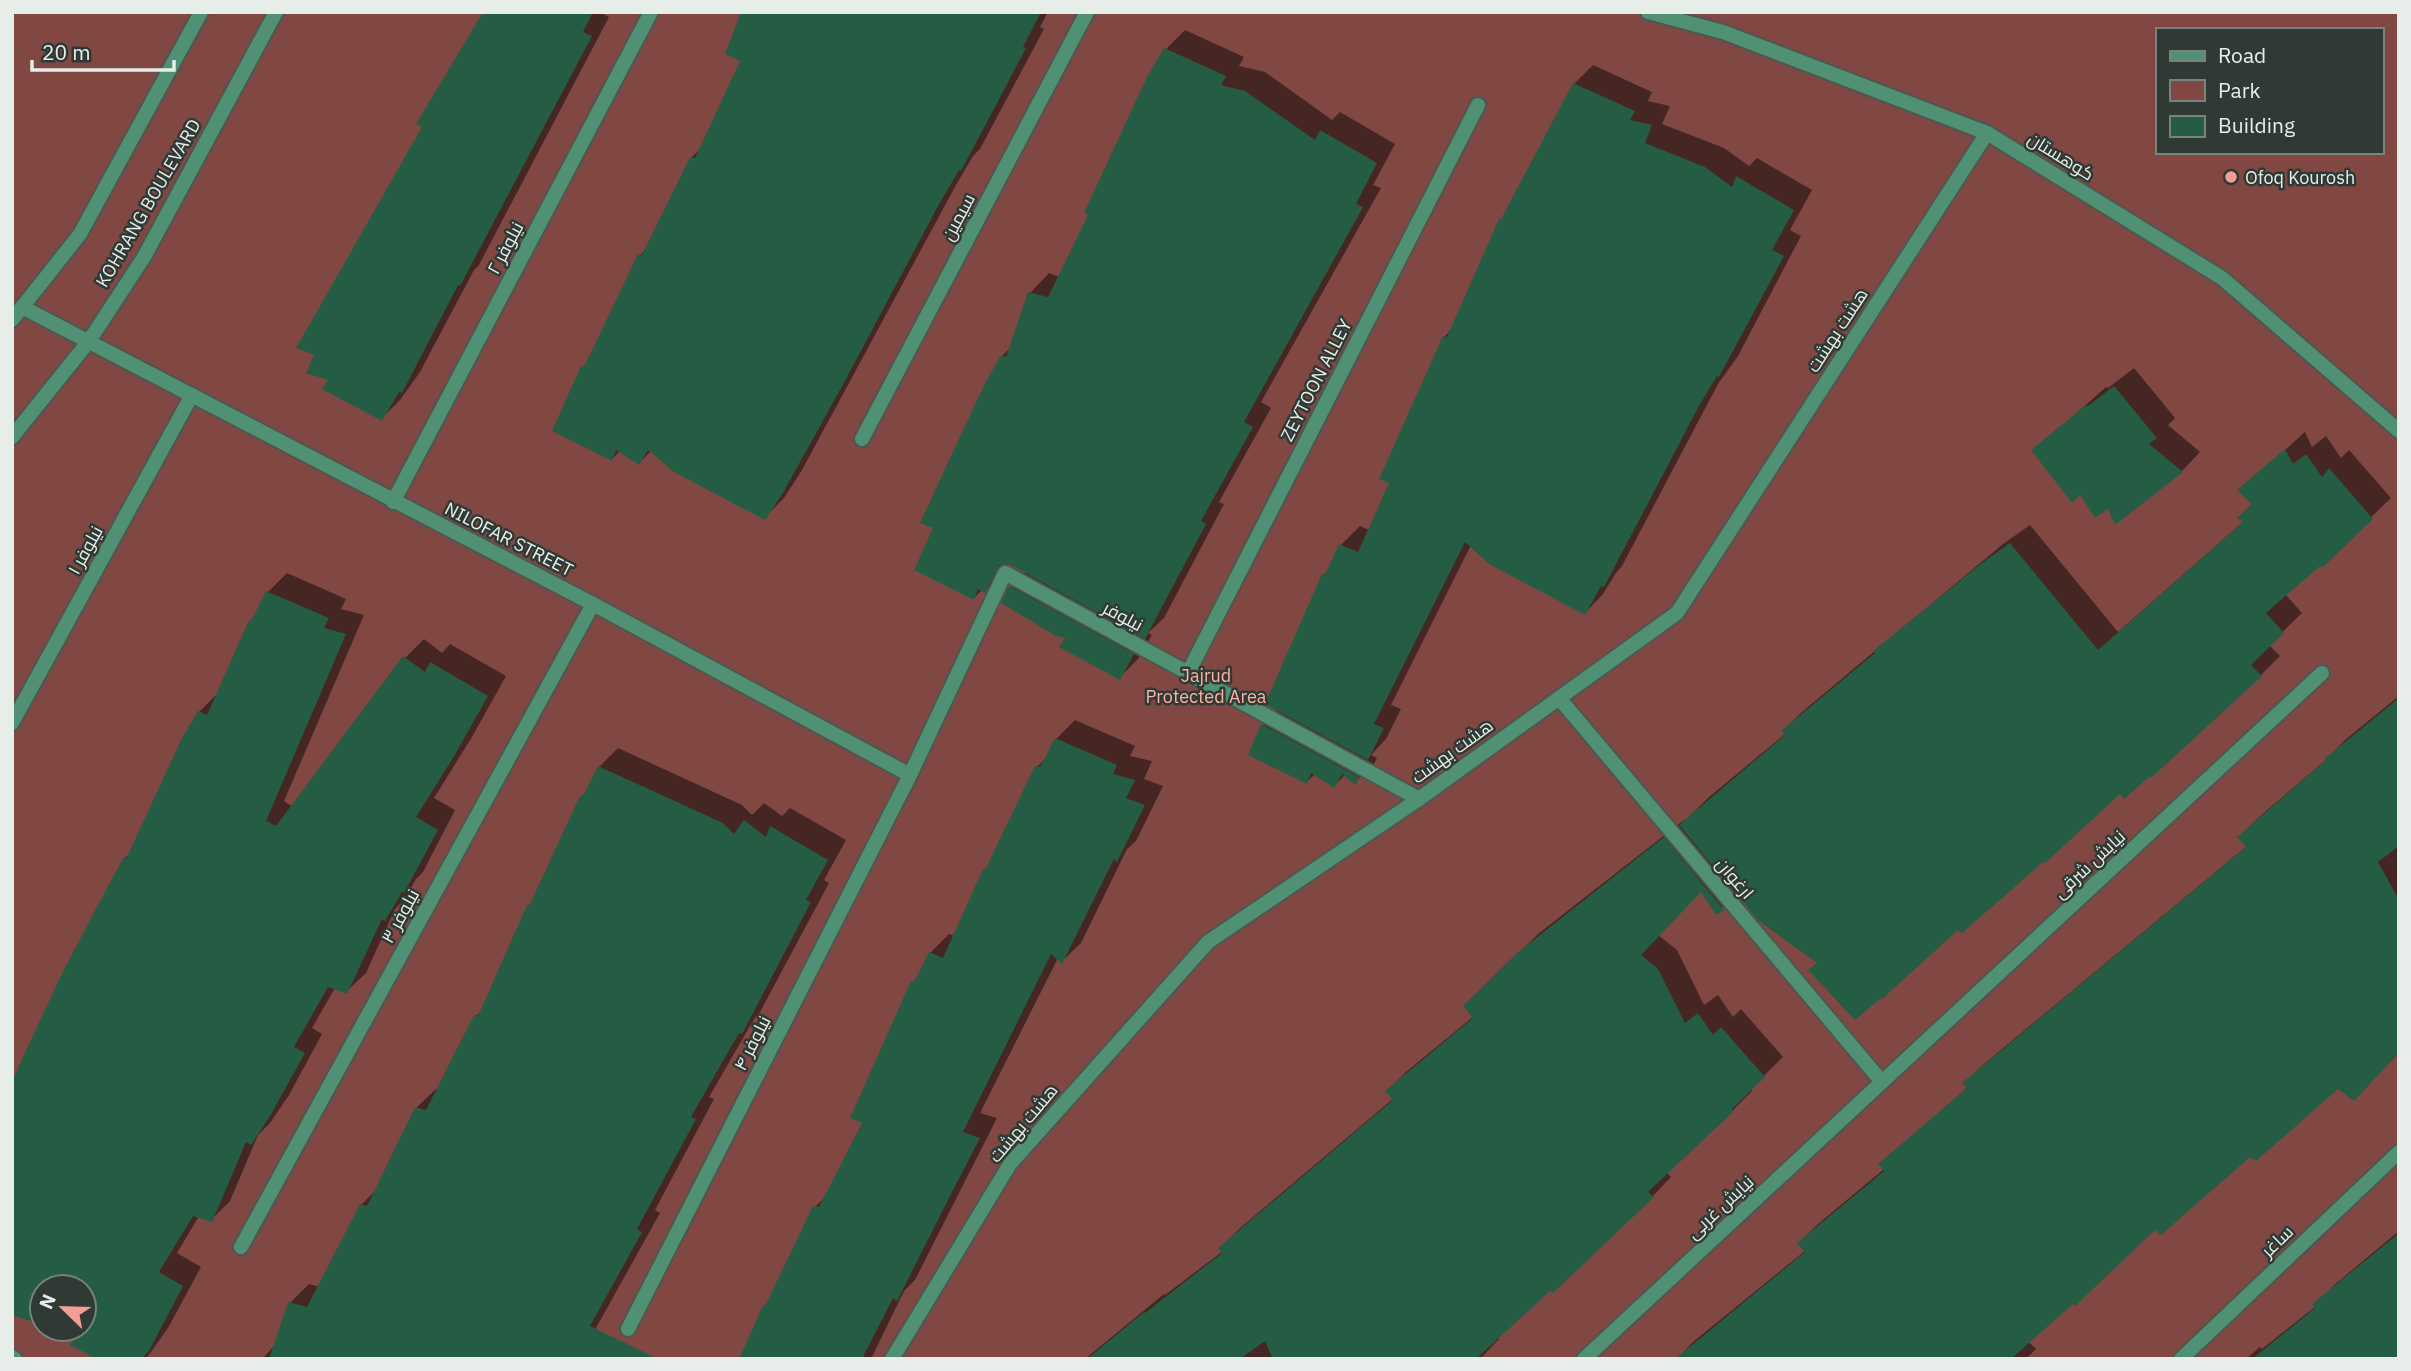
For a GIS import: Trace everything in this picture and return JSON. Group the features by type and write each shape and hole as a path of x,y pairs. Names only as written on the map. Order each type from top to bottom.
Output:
{"street":[{"path":"12,320 80,234 201,12"},
{"name":"KOHRANG BOULEVARD","path":"12,437 89,341 144,257 276,12"},
{"name":"نیلوفر ۲","path":"393,502 651,12"},
{"name":"سیمین","path":"862,439 1087,12"},
{"name":"کوهستان","path":"1648,12 1723,32 1987,133 2222,278 2399,430"},
{"name":"ZEYTOON ALLEY","path":"1188,673 1478,105"},
{"name":"هشت بهشت","path":"892,1359 1010,1164 1208,943 1419,799 1677,613 1987,133"},
{"name":"NILOFAR STREET","path":"22,307 593,604 910,775"},
{"name":"نیلوفر ۱","path":"12,723 192,395"},
{"name":"نیلوفر","path":"910,775 1005,573 1419,799"},
{"name":"نیلوفر ۳","path":"241,1247 593,604"},
{"name":"نیایش شرقی","path":"1882,1082 2322,673"},
{"name":"ارغوان","path":"1559,698 1882,1082"},
{"name":"نیلوفر ۴","path":"628,1329 910,775"},
{"name":"نیایش غربی","path":"1592,1356 1882,1082"},
{"name":"ساغر","path":"2181,1359 2399,1152"}],"green space":[{"name":"Jajrud Protected Area","path":"12,12 2399,12 2399,1359 12,1359"}],"building":[{"path":"483,12 593,12 583,32 592,36 402,393 399,392 382,421 322,389 328,380 306,373 314,355 296,348 422,127 416,124"},
{"path":"741,12 1041,12 1023,47 1026,48 961,171 959,170 938,206 846,379 765,520 674,472 648,450 639,465 616,450 612,461 552,431 581,366 584,367 638,254 642,255 690,157 695,158 740,61 725,54"},
{"path":"1164,48 1226,76 1221,85 1245,91 1315,140 1320,130 1377,163 1356,204 1363,207 1244,422 1253,427 1201,521 1206,524 1145,639 1009,564 999,565 985,593 978,589 974,600 914,570 933,528 920,523 984,385 1001,355 1006,357 1028,292 1048,297 1088,215 1084,213 1147,77"},
{"path":"1573,83 1635,111 1630,120 1652,125 1645,143 1705,167 1732,187 1736,176 1794,210 1772,250 1784,256 1719,377 1717,376 1700,404 1604,587 1601,586 1585,615 1489,564 1465,542 1374,724 1384,728 1368,760 1265,704 1322,574 1325,575 1339,544 1358,552 1389,483 1379,479 1443,336 1447,337 1499,219"},
{"path":"2114,386 2157,438 2149,444 2183,472 2115,525 2108,509 2095,518 2080,495 2072,503 2031,450"},
{"path":"2285,449 2293,464 2306,454 2322,477 2329,468 2373,519 2322,568 2320,566 2266,613 2284,633 2251,665 2262,676 2151,778 2124,799 2120,794 2044,864 2043,862 1962,933 1958,930 1855,1020 1808,970 1817,963 1759,921 1679,825 1785,735 1781,731 1875,653 1873,651 2010,543 2098,650 2243,522 2237,518 2252,504 2237,490"},
{"path":"1009,586 1134,654 1120,680 1059,647 1065,638 1056,636 1001,603"},
{"path":"266,591 329,618 324,628 346,634 266,821 276,826 403,656 425,672 430,662 488,696 416,817 438,830 404,893 402,892 385,921 382,919 347,994 328,987 294,1047 305,1053 251,1145 246,1142 212,1222 193,1216 159,1272 183,1286 150,1349 142,1359 96,1359 70,1345 98,1343 98,1273 28,1273 28,1320 12,1315 12,1081 63,971 123,858 126,859 181,740 198,711 207,715 249,620 251,621"},
{"path":"2399,698 2399,846 2378,862 2399,900 2399,1053 2354,1101 2338,1089 2256,1161 2250,1157 2161,1235 2155,1230 2075,1306 2073,1304 2011,1359 1675,1359 1805,1252 1797,1243 1884,1171 1878,1164 1967,1088 1962,1083 2246,847 2237,837 2326,760 2324,759"},
{"path":"1261,724 1359,777 1356,785 1342,774 1334,788 1311,773 1307,784 1248,755"},
{"path":"1055,738 1117,765 1113,774 1135,780 1126,798 1145,805 1117,862 1114,859 1062,964 1051,954 963,1132 980,1138 897,1301 893,1298 862,1359 739,1359 813,1206 819,1207 862,1123 850,1118 911,981 914,982 929,952 943,958 983,869 985,870 1035,766 1040,767"},
{"path":"598,766 723,823 734,834 744,820 766,837 770,826 828,860 806,900 811,902 742,1034 739,1033 691,1117 696,1119 637,1229 642,1232 590,1326 658,1359 269,1359 288,1302 307,1307 360,1204 367,1206 415,1107 426,1110 474,1015 478,1016 527,905 529,906 580,796 583,796"},
{"path":"1664,837 1724,910 1716,915 1701,892 1641,955 1658,969 1685,1023 1698,1013 1713,1035 1721,1027 1765,1077 1732,1109 1734,1111 1648,1192 1654,1197 1553,1293 1550,1291 1476,1359 1273,1359 1265,1341 1240,1359 1087,1359 1222,1253 1218,1248 1393,1100 1385,1091 1473,1018 1463,1006 1517,953"},
{"path":"2399,1233 2399,1359 2252,1359 2315,1308 2312,1304"}],"place":[{"name":"Ofoq Kourosh","path":"2231,177"}]}
